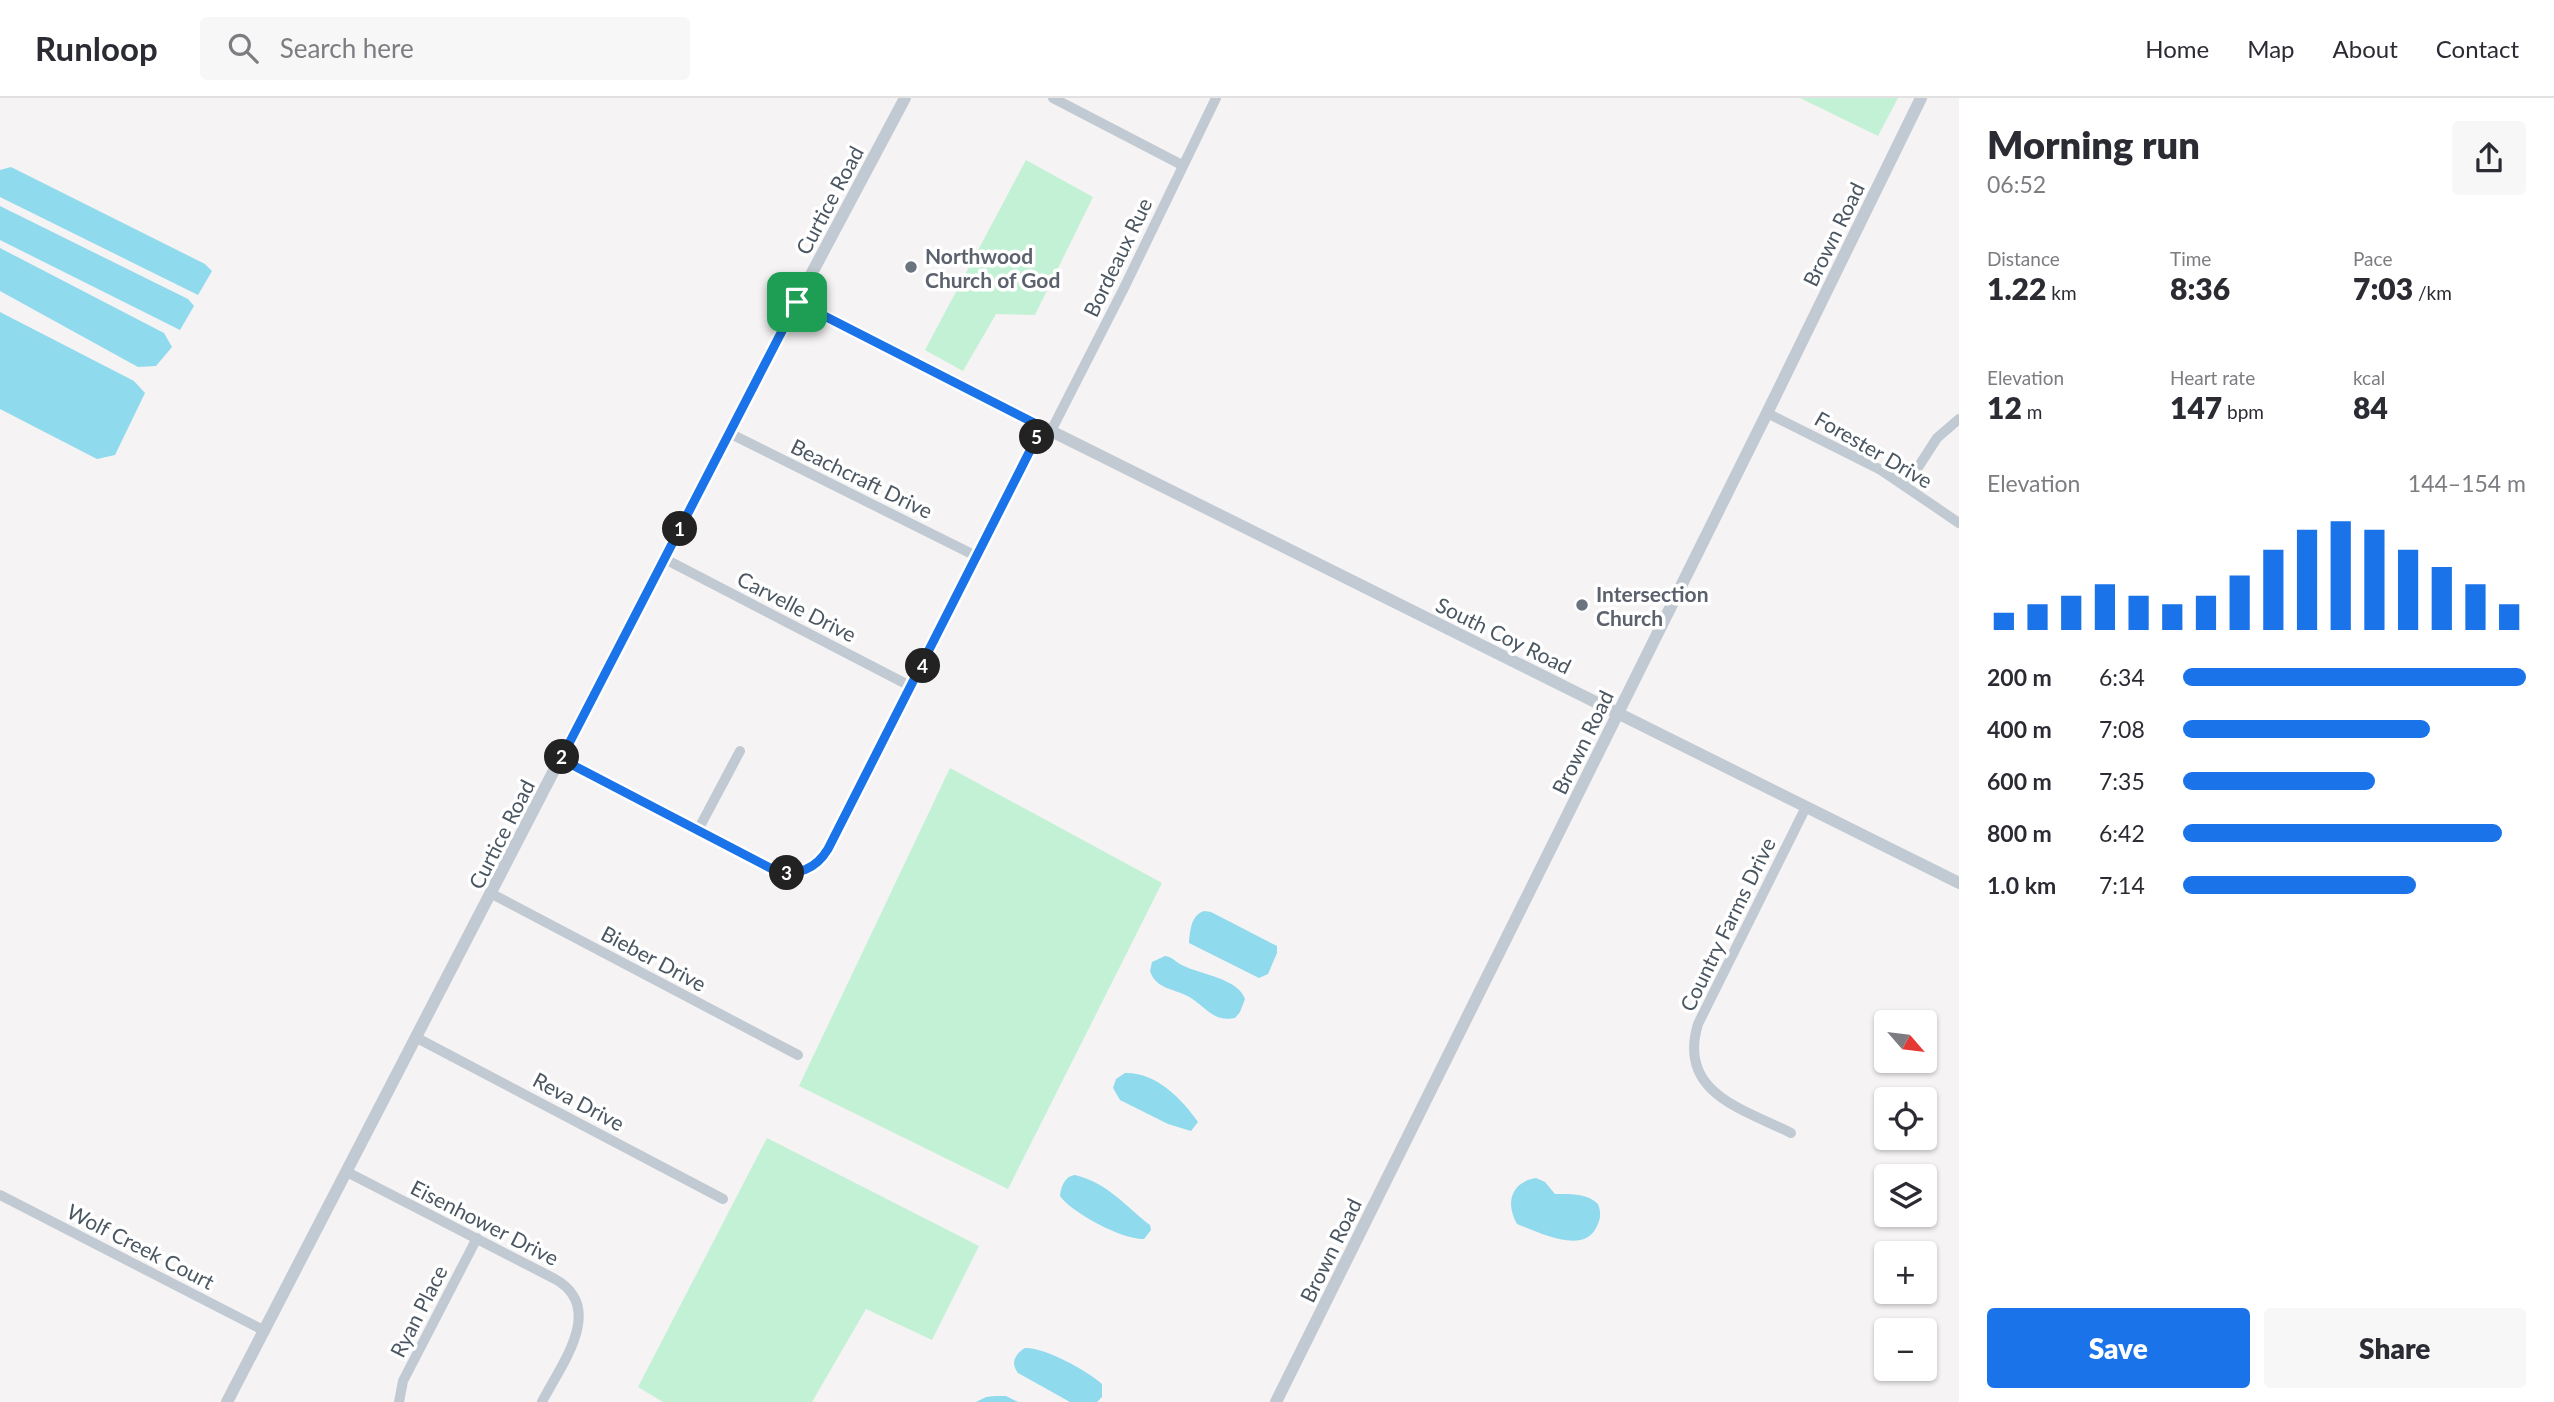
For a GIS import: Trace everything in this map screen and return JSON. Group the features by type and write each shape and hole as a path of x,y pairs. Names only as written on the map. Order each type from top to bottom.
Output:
{"street":[{"name":"Curtice Road","path":"227,1402 905,98"},
{"path":"1053,98 1182,165"},
{"name":"Bordeaux Rue","path":"698,830 774,870 794,873 806,870 820,861 978,557 1125,288 1216,98"},
{"name":"Brown Road","path":"1276,1402 1921,98"},
{"name":"South Coy Road","path":"797,302 1959,883"},
{"name":"Forester Drive","path":"1767,413 1871,465 1959,523"},
{"path":"1906,486 1937,438 1959,419"},
{"name":"Beachcraft Drive","path":"729,433 978,557"},
{"name":"Carvelle Drive","path":"665,558 912,687"},
{"path":"561,759 698,830 740,751"},
{"name":"Country Farms Drive","path":"1791,1133 1727,1102 1711,1090 1696,1067 1694,1041 1698,1024 1807,807"},
{"name":"Bieber Drive","path":"492,894 798,1055"},
{"name":"Reva Drive","path":"417,1038 723,1199"},
{"name":"Eisenhower Drive","path":"347,1172 562,1283 576,1299 580,1313 578,1331 542,1402"},
{"name":"Wolf Creek Court","path":"0,1195 265,1331"},
{"name":"Ryan Place","path":"398,1402 403,1381 477,1238"}],"green space":[{"path":"1800,98 1898,98 1878,136"},
{"path":"1026,160 1093,197 1035,315 996,314 963,371 925,350"},
{"path":"950,768 1162,883 1008,1189 799,1086"},
{"path":"767,1138 979,1246 932,1340 866,1309 812,1402 663,1402 638,1387"}],"water":[{"path":"11,167 205,264 212,271 198,295 0,197 0,170"},
{"path":"0,206 188,299 194,306 180,330 0,240"},
{"path":"0,248 164,333 172,347 156,366 138,367 0,291"},
{"path":"0,312 134,381 145,393 115,455 97,459 0,409"},
{"path":"1204,911 1211,912 1277,946 1277,953 1268,974 1259,978 1189,943 1194,920"},
{"path":"1165,956 1235,987 1245,999 1240,1012 1235,1018 1221,1018 1191,998 1157,982 1150,971 1152,962"},
{"path":"1125,1073 1147,1077 1167,1088 1198,1122 1191,1131 1168,1124 1120,1100 1113,1088 1116,1079"},
{"path":"1075,1175 1107,1189 1150,1225 1151,1230 1144,1239 1111,1230 1066,1203 1060,1196 1061,1189 1066,1179"},
{"path":"1536,1178 1545,1182 1555,1194 1584,1196 1598,1204 1599,1220 1591,1235 1572,1241 1517,1224 1511,1209 1513,1195 1521,1184"},
{"path":"1025,1348 1043,1351 1087,1373 1102,1384 1102,1397 1097,1402 1070,1402 1018,1373 1014,1366 1015,1359"},
{"path":"995,1396 1006,1396 1018,1402 976,1402"}],"place":[{"name":"Northwood Church of God","path":"911,267"},
{"name":"Intersection Church","path":"1582,605"}],"route":[{"path":"797,302 1042,427 828,849 820,861 810,868 788,873 774,870 561,759 797,302"}]}
